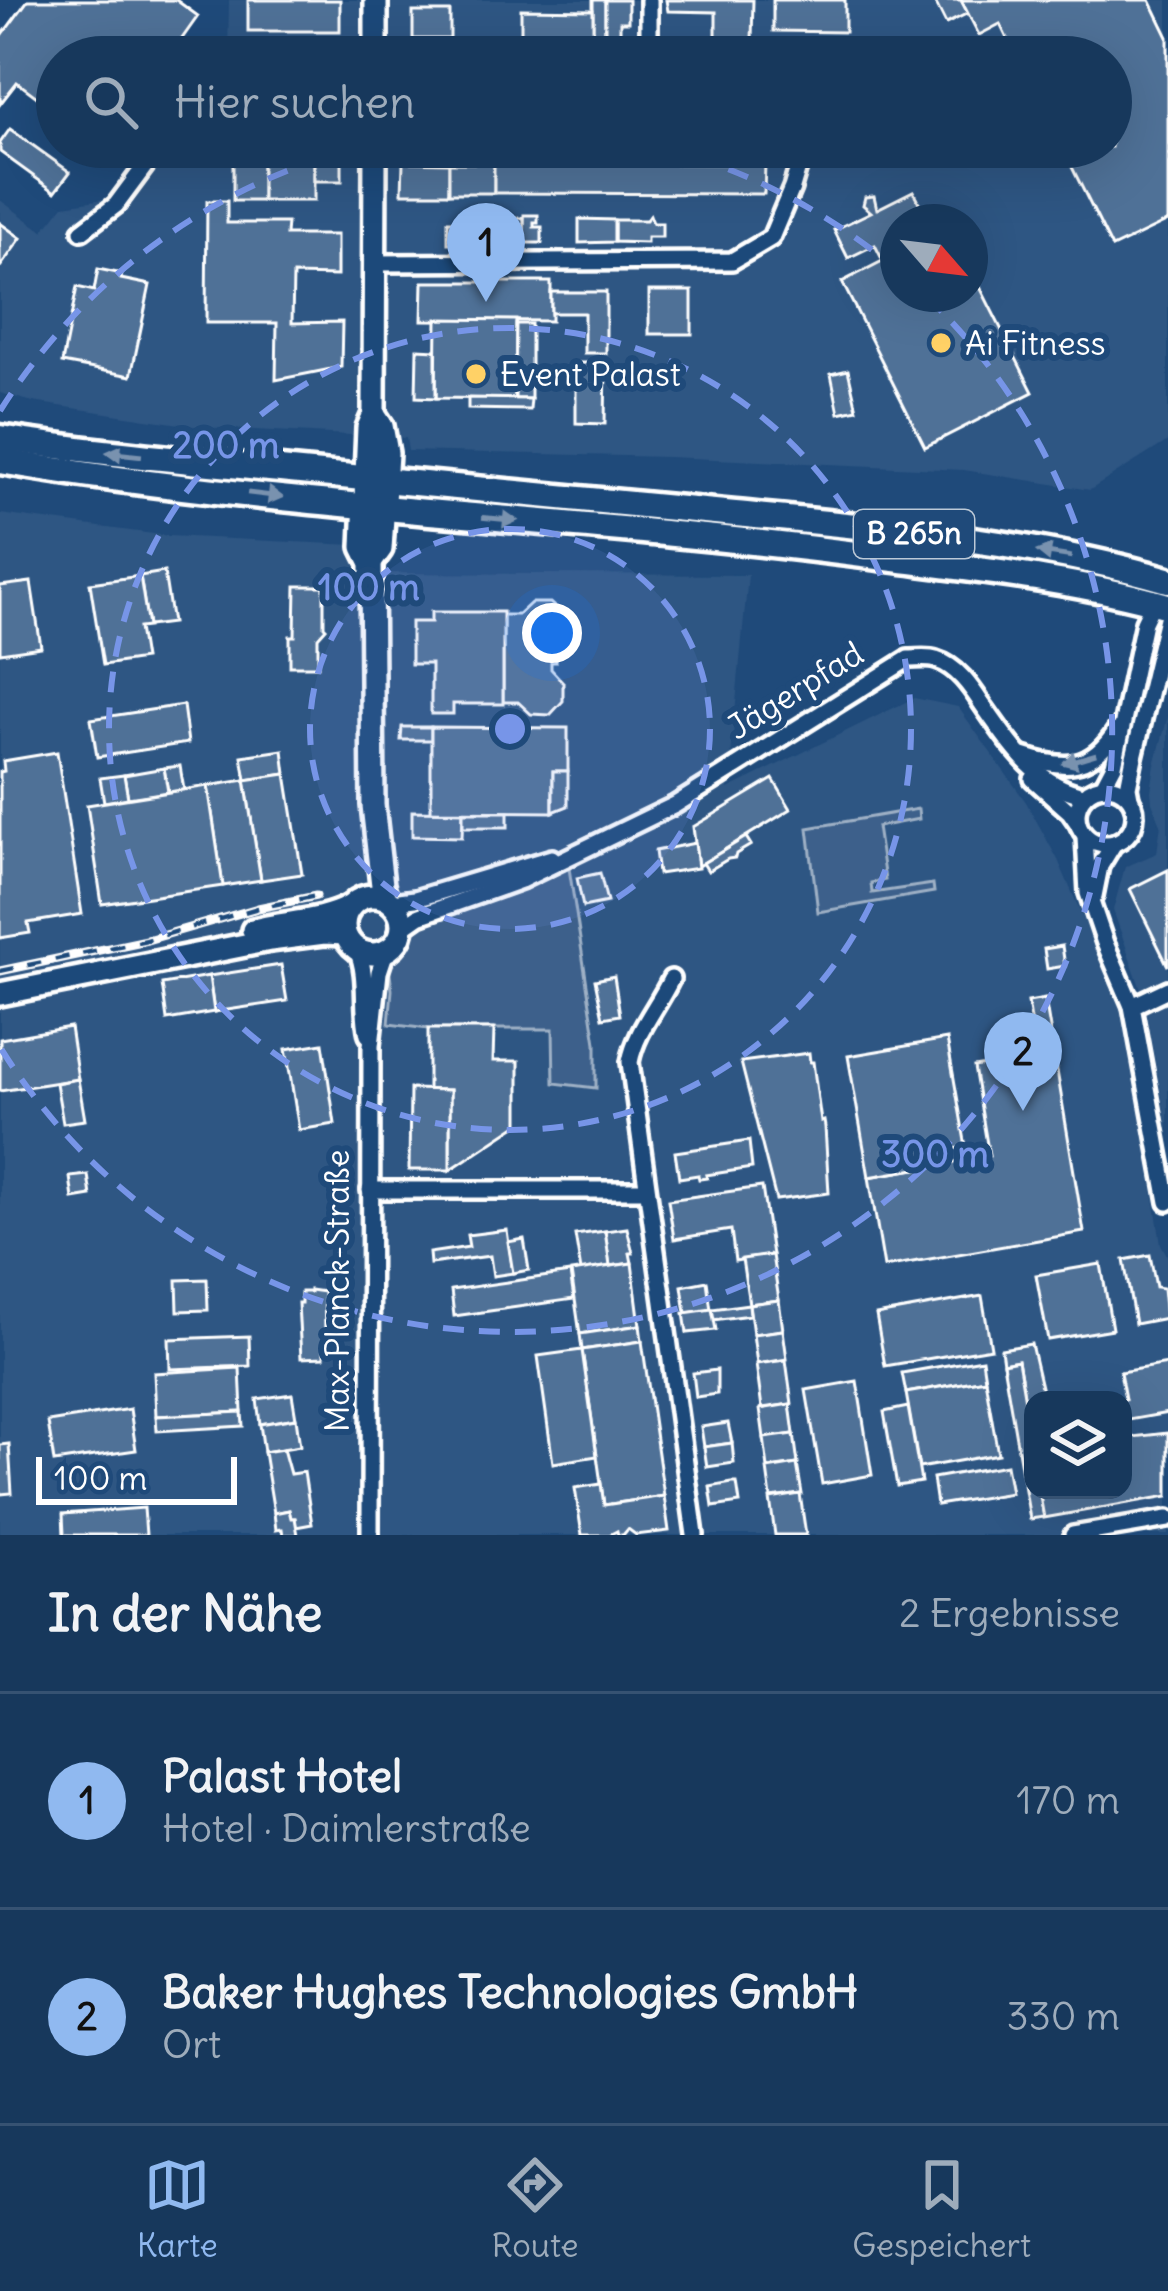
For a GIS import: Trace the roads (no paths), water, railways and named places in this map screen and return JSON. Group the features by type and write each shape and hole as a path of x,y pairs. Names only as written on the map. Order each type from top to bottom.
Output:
{"main road":[{"path":"376,0 376,36"},
{"path":"0,994 270,940 324,933 376,954 399,938 398,909 382,885 373,805 371,563 363,547 374,508 375,479 368,428 374,414 375,168"},
{"name":"B 265n","path":"0,438 853,526 1120,566 1165,597"},
{"name":"B 265n","path":"0,461 374,508 803,547 1165,597"},
{"path":"351,942 345,915 365,877 373,805"},
{"path":"113,970 259,928 332,916 366,896 389,900"}],"street":[{"path":"649,0 649,36"},
{"path":"82,231 116,205 143,168"},
{"path":"374,262 732,261 771,238 797,168"},
{"path":"1165,597 1144,622 1114,765 1103,786 1084,795 1079,803 1085,873 1105,943 1132,1006 1168,1202"},
{"path":"1020,755 1040,787 1099,844 1125,837 1133,827 1135,812 1128,787 1165,597"},
{"name":"Jägerpfad","path":"579,852 675,805 908,659 934,658 967,682 1020,755"},
{"path":"1020,755 1046,764 1084,762 1103,750 1124,721"},
{"path":"1020,755 1064,791 1084,795"},
{"path":"1103,786 1130,798"},
{"path":"1094,905 1100,866 1114,843"},
{"path":"389,900 415,899 579,852"},
{"path":"402,928 419,916 521,880 579,852"},
{"name":"Max-Planck-Straße","path":"351,942 364,973 371,1046"},
{"name":"Max-Planck-Straße","path":"370,1535 371,1046 386,951"},
{"path":"671,979 633,1044 630,1062 695,1535"},
{"path":"1132,1006 1168,989"},
{"path":"370,1190 646,1190"},
{"path":"1072,1535 1168,1519"}],"railway":[{"path":"0,971 147,940 316,896"}],"place":[{"name":"Palast Hotel","path":"486,302"},
{"name":"Ai Fitness","path":"941,343"},
{"name":"Event Palast","path":"476,374"},
{"name":"Baker Hughes Technologies GmbH","path":"1023,1111"}]}
